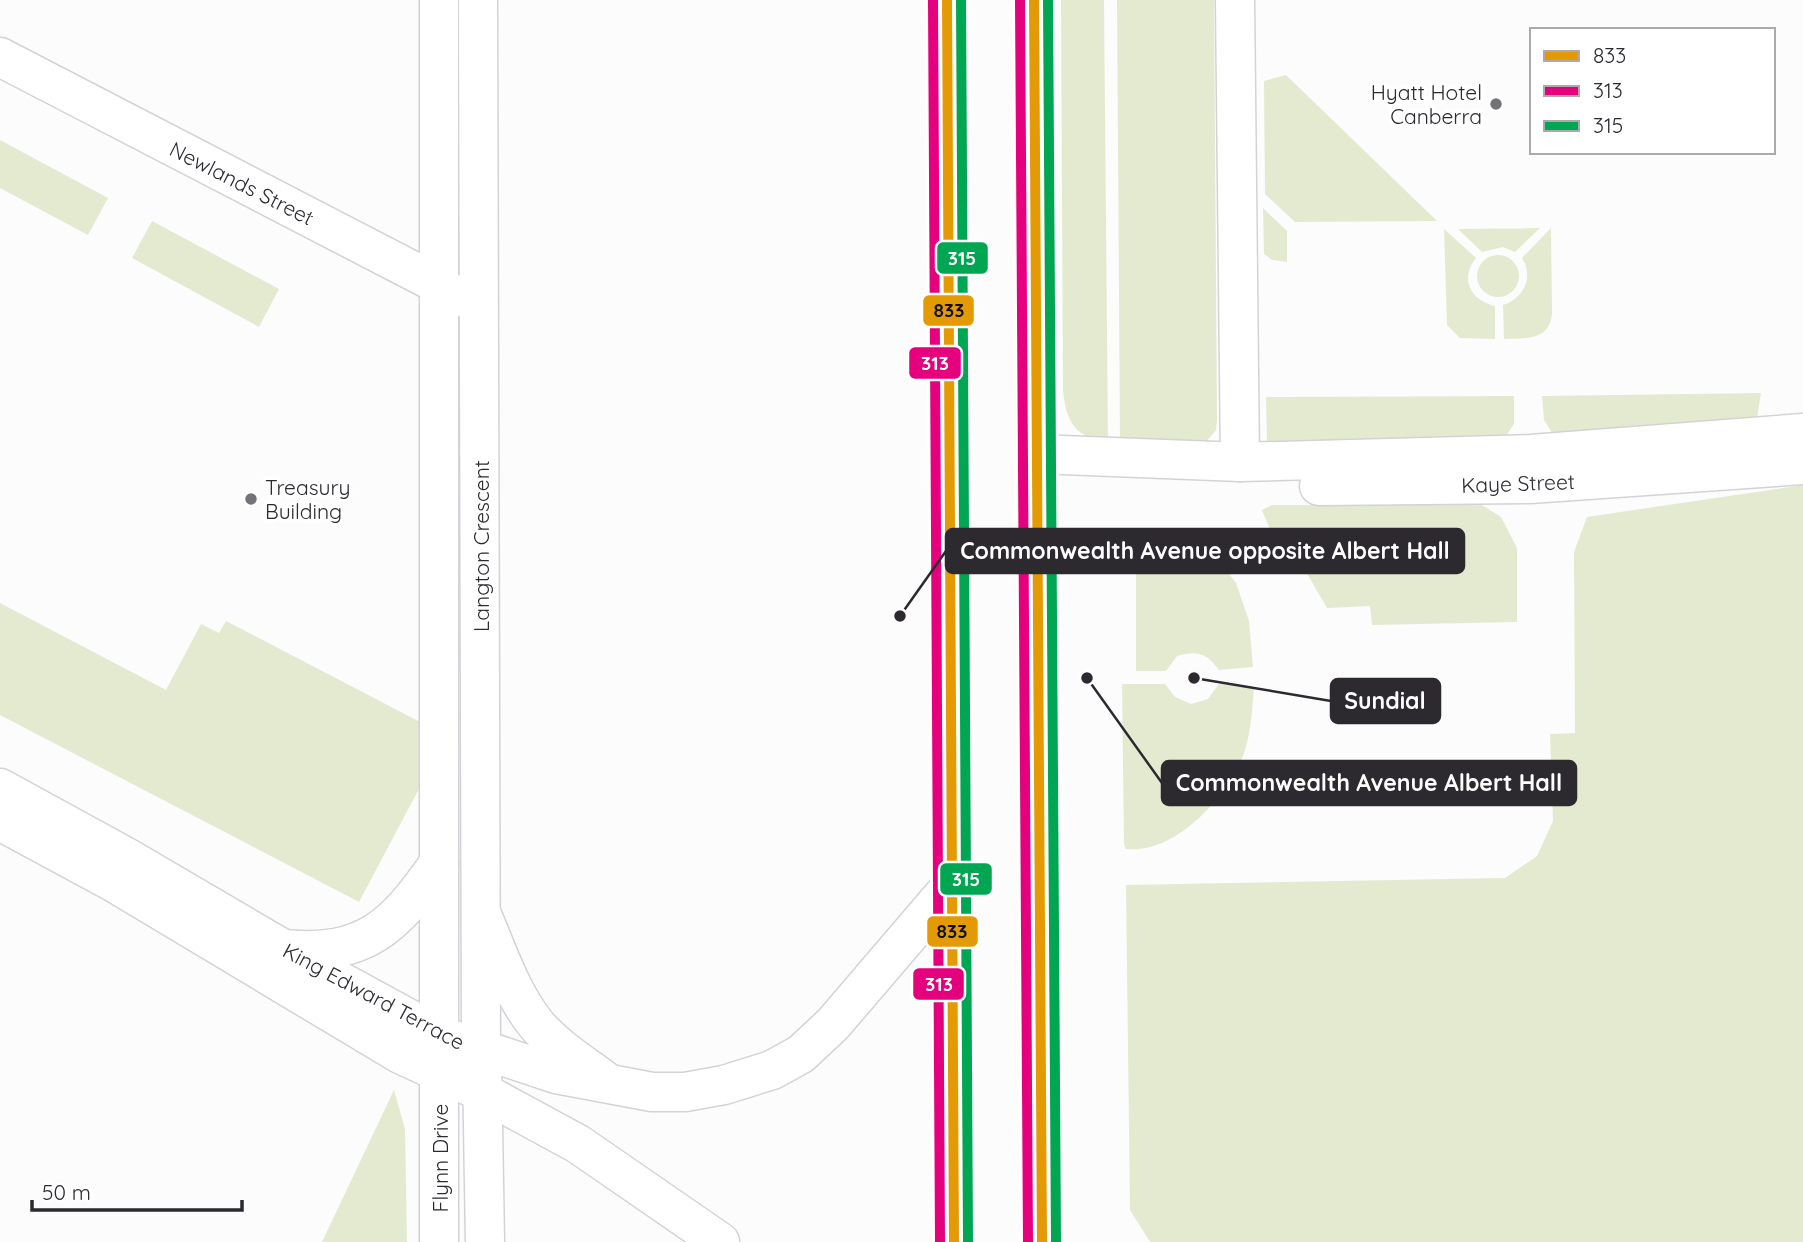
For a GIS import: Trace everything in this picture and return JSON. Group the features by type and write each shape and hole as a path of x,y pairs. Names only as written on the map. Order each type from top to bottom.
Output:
{"main road":[{"name":"Langton Crescent","path":"439,0 440,1074"},
{"name":"Langton Crescent","path":"478,0 481,1051 484,1093"},
{"path":"947,0 954,1242"},
{"path":"1034,0 1042,1242"},
{"path":"1235,0 1240,462"},
{"name":"Newlands Street","path":"0,57 438,284 480,313"},
{"name":"Kaye Street","path":"1037,454 1240,462 1531,454 1803,433"},
{"name":"Kaye Street","path":"1240,462 1278,486 1531,484 1803,465"},
{"path":"439,498 481,501"},
{"name":"King Edward Terrace","path":"0,788 439,1035 556,1074 614,1087 661,1092 711,1088 758,1075 793,1059 811,1047 952,885"},
{"name":"King Edward Terrace","path":"0,821 113,883 400,1054 484,1093 578,1144 720,1242"},
{"path":"284,948 333,949 369,939 411,903 439,863"},
{"path":"482,915 514,987 538,1026 614,1087"},
{"name":"Flynn Drive","path":"439,1242 440,1074"},
{"name":"Flynn Drive","path":"484,1093 485,1242"}],"green space":[{"path":"1061,0 1104,0 1108,444 1088,437 1075,427 1067,412 1063,391"},
{"path":"1117,0 1214,0 1217,420 1216,430 1205,443 1120,443"},
{"path":"1286,75 1437,221 1295,222 1265,194 1264,81"},
{"path":"0,140 108,198 88,235 0,188"},
{"path":"1263,208 1287,231 1287,262 1272,260 1264,254"},
{"path":"152,221 279,289 259,327 132,258"},
{"path":"1540,228 1515,252 1503,247 1482,252 1458,229"},
{"path":"1551,228 1550,322 1547,329 1536,336 1504,339 1503,305 1517,297 1527,279 1522,258"},
{"path":"1444,229 1476,258 1468,274 1468,281 1474,294 1495,306 1495,339 1460,338 1447,325"},
{"path":"1498,255 1513,261 1519,276 1513,291 1498,297 1483,291 1477,276 1483,261"},
{"path":"1761,393 1757,418 1554,436 1544,420 1542,396"},
{"path":"1514,396 1514,424 1504,439 1267,442 1266,397"},
{"path":"1803,485 1803,1242 1150,1242 1130,1210 1126,885 1505,878 1537,856 1553,821 1550,734 1575,733 1574,552 1587,517"},
{"path":"1272,505 1482,505 1501,517 1517,548 1517,622 1372,625 1370,606 1327,608 1284,534 1272,534 1262,510"},
{"path":"1136,538 1202,539 1236,583 1249,621 1253,667 1219,670 1201,654 1190,653 1177,656 1166,671 1136,671"},
{"path":"0,603 166,690 201,624 219,633 226,621 447,736 359,902 0,715"},
{"path":"1122,684 1165,684 1175,697 1191,704 1208,699 1219,684 1254,687 1247,743 1233,776 1195,822 1162,843 1144,848 1126,849 1124,844"},
{"path":"394,1090 405,1129 407,1242 322,1242"}],"transit line":[{"name":"313","path":"933,0 940,1242"},
{"name":"833","path":"947,0 954,1242"},
{"name":"315","path":"961,0 968,1242"},
{"name":"313","path":"1020,0 1028,1242"},
{"name":"833","path":"1034,0 1042,1242"},
{"name":"315","path":"1048,0 1056,1242"}],"place":[{"name":"Hyatt Hotel Canberra","path":"1496,104"},
{"name":"Treasury Building","path":"251,499"},
{"name":"Commonwealth Avenue opposite Albert Hall","path":"900,616"},
{"name":"Commonwealth Avenue Albert Hall","path":"1087,678"},
{"name":"Sundial","path":"1194,678"}]}
